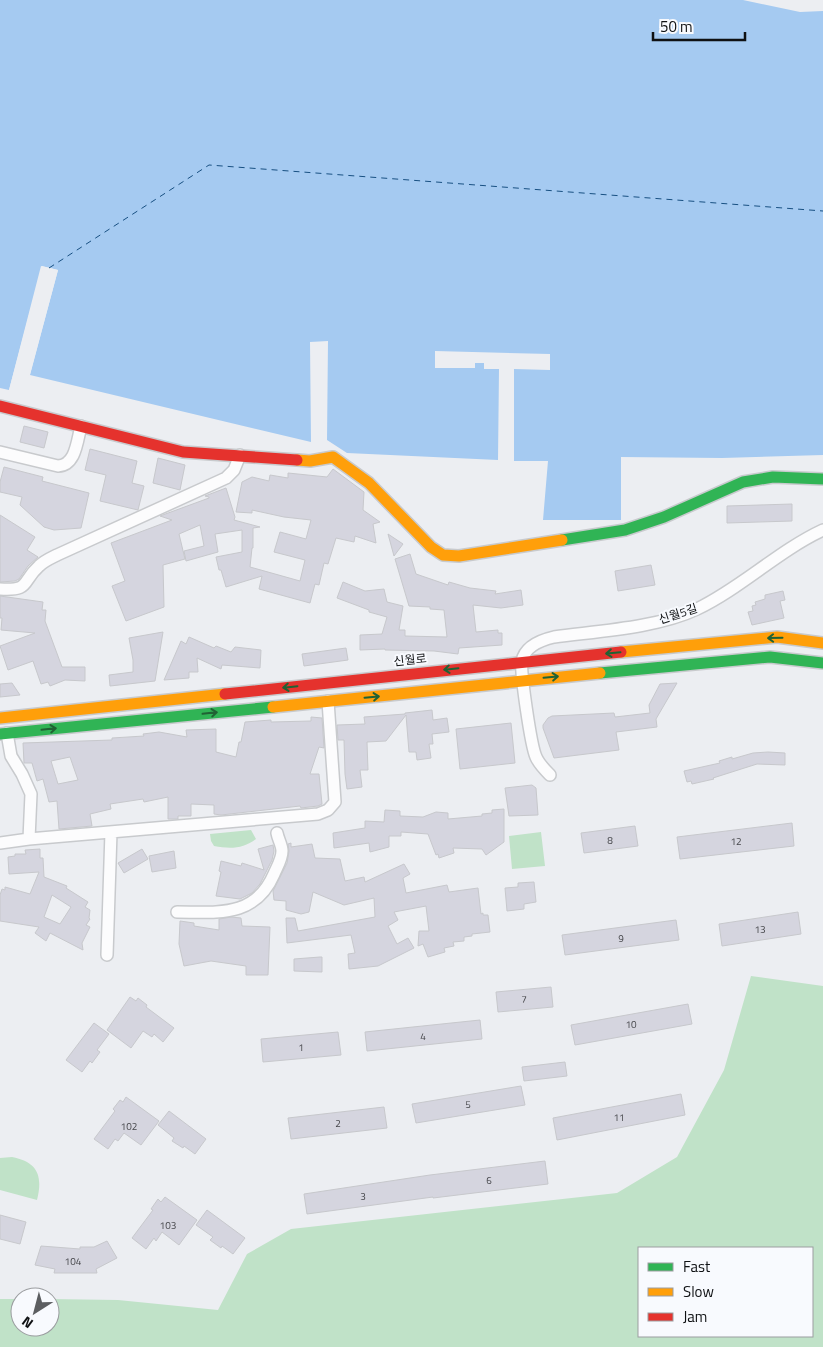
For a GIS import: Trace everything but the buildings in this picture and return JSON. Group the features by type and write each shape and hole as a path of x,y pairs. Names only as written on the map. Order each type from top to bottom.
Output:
{"street":[{"path":"0,406 183,452 310,461 333,457 369,483 431,547 442,555 447,556 459,556 625,530 664,517 743,482 773,477 823,479"},
{"path":"0,452 64,466 71,459 81,426"},
{"path":"0,589 19,589 27,583 38,566 56,554 229,476 234,470 240,455"},
{"name":"신월5길","path":"522,662 530,648 544,639 638,625 682,615 696,609 713,601 823,530"},
{"name":"신월로","path":"0,718 522,662 776,637 823,643"},
{"path":"29,839 31,794 11,756 3,734 770,656 823,663"},
{"path":"522,662 530,728 536,757 550,775"},
{"path":"0,843 318,814 328,810 335,802 335,793 328,701"},
{"path":"107,955 111,832"},
{"path":"177,912 213,912 238,909 256,900 267,889 281,857 281,845 276,833"}],"green space":[{"path":"251,830 256,839 241,846 225,848 214,846 211,841 210,834"},
{"path":"541,832 545,866 512,869 509,836"},
{"path":"751,976 823,986 823,1347 0,1347 0,1299 10,1299 10,1337 60,1337 60,1299 118,1300 218,1310 247,1254 291,1229 617,1193 677,1157 724,1070"},
{"path":"12,1157 28,1162 36,1171 39,1177 37,1200 0,1190 0,1158"}],"water":[{"path":"0,0 743,0 800,12 823,11 823,455 722,458 621,457 621,520 543,520 548,461 514,461 514,369 550,370 550,354 435,351 435,368 475,368 475,363 484,363 484,369 499,369 498,460 347,453 327,440 328,341 310,342 311,442 30,375 58,270 42,266 9,390 0,388"}],"pier":[{"path":"41,266 58,270 29,378 28,375 55,272 43,269 12,390 9,390"}],"ferry route":[{"path":"49,268 209,165 823,211"}],"traffic: fast":[{"path":"562,540 625,530 664,517 743,482 773,477 823,479"},
{"path":"600,673 770,657 823,663"},
{"path":"0,734 273,707"}],"traffic: slow":[{"path":"297,460 310,461 333,457 369,483 431,547 443,555 459,556 562,540"},
{"path":"621,652 777,637 823,643"},
{"path":"273,707 600,673"},
{"path":"0,718 225,694"}],"traffic: jam":[{"path":"0,406 183,452 297,460"},
{"path":"225,694 621,652"}]}
